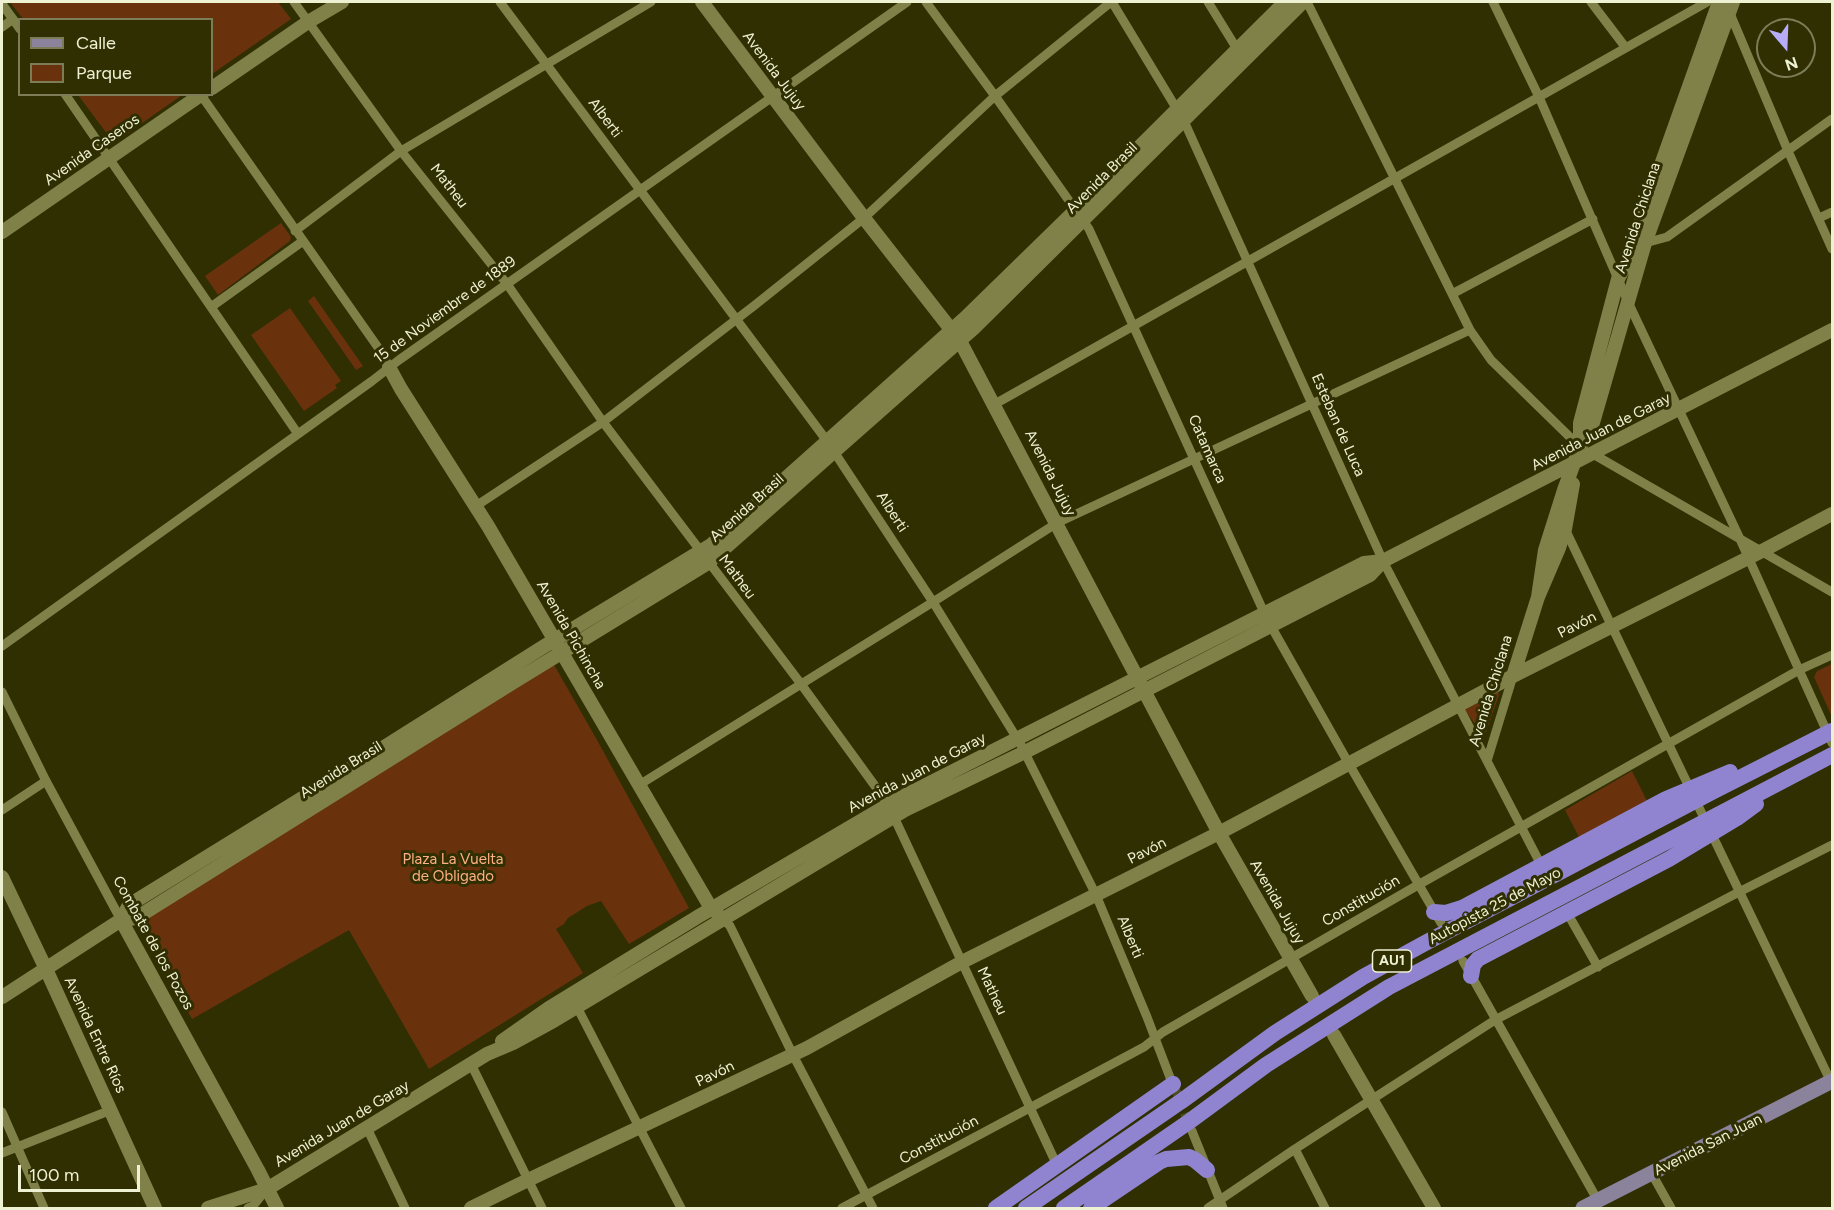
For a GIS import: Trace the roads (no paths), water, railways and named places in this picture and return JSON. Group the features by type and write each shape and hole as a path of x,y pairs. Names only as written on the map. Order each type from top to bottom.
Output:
{"highway":[{"name":"Autopista 25 de Mayo","path":"1026,1209 1275,1033 1347,987 1459,925 1833,731"},
{"name":"Autopista 25 de Mayo","path":"1064,1209 1266,1065 1389,987 1833,755"},
{"path":"1438,917 1498,889 1666,799 1733,771 1784,756"},
{"path":"1471,976 1474,962 1495,949 1669,859 1737,818 1801,772"},
{"path":"996,1209 1174,1086"},
{"path":"1091,1209 1159,1162 1173,1157 1189,1157 1207,1170"}],"main road":[{"path":"213,87 308,22 342,2"},
{"name":"Avenida Jujuy","path":"702,2 864,218 956,335 1219,833 1312,996"},
{"name":"Avenida Brasil","path":"1181,115 1237,49 1285,2"},
{"name":"Avenida Brasil","path":"2,997 121,920 136,918 563,652 704,558 711,545 831,447 956,335 1181,115 1305,2"},
{"name":"Avenida Chiclana","path":"1538,597 1545,550 1573,464 1592,426 1645,243 1726,4"},
{"name":"Avenida Chiclana","path":"1580,447 1580,423 1618,279 1726,4"},
{"name":"Avenida Caseros","path":"2,232 200,96"},
{"name":"Avenida Juan de Garay","path":"208,1209 267,1189 487,1054 528,1035 577,1007 723,919 891,811 1024,752 1141,685 1268,619 1370,575 1383,561 1833,330"},
{"name":"Avenida Pichincha","path":"389,367 476,506 713,908 723,919"},
{"name":"Avenida Chiclana","path":"1513,676 1538,597 1565,529 1573,485 1573,464"},
{"name":"Pavón","path":"471,1209 793,1055 962,962 1219,833 1513,676 1833,514"},
{"name":"Avenida Brasil","path":"121,920 129,905 555,639 704,558"},
{"name":"Avenida Juan de Garay","path":"487,1054 542,1012 713,908 1018,739 1141,685"},
{"name":"Avenida Entre Ríos","path":"2,877 155,1209"},
{"name":"Combate de los Pozos","path":"121,920 277,1209"},
{"path":"1334,1035 1434,1209"},
{"name":"Avenida San Juan","path":"1584,1209 1832,1082"}],"street":[{"name":"Matheu","path":"294,2 401,151 507,284 603,422 801,684 891,811 1055,1161"},
{"name":"Alberti","path":"500,2 831,447 933,602 1018,739 1096,895 1174,1086"},
{"path":"295,231 401,151 651,2"},
{"name":"15 de Noviembre de 1889","path":"2,646 389,367 907,2"},
{"name":"Catamarca","path":"926,2 1089,229 1268,619 1438,917"},
{"path":"476,506 603,422 736,320 864,218 995,96 1112,2"},
{"name":"Esteban de Luca","path":"1112,2 1181,115 1383,561 1539,861"},
{"path":"1208,2 1237,49"},
{"path":"1305,2 1470,330 1491,360 1580,447"},
{"path":"1591,2 1626,48"},
{"path":"994,404 1707,2"},
{"path":"1496,3 1628,302 1740,538 1833,743"},
{"path":"2,4 18,26"},
{"path":"1726,4 1788,151 1833,249"},
{"path":"2,27 13,19"},
{"path":"66,96 298,434"},
{"path":"202,96 384,356 389,367"},
{"path":"1645,243 1667,237 1833,119"},
{"path":"1819,218 1833,212"},
{"path":"1452,294 1593,219"},
{"path":"211,307 303,242"},
{"path":"639,785 1057,523 1470,330"},
{"path":"1593,454 1833,591"},
{"path":"1565,529 1738,892 1832,1082"},
{"name":"Constitución","path":"842,1209 1143,1047 1163,1032 1668,743 1799,670 1833,655"},
{"name":"Avenida Chiclana","path":"1487,761 1513,676"},
{"name":"Combate de los Pozos","path":"2,692 46,781 121,920"},
{"path":"2,810 46,781"},
{"path":"1208,1209 1221,1205 1295,1149 1495,1020 1738,892 1833,845"},
{"path":"1569,916 1598,967"},
{"path":"723,919 730,926 793,1055 873,1209"},
{"path":"1463,961 1598,1201"},
{"path":"577,1007 681,1209"},
{"path":"471,1064 542,1209"},
{"path":"2,1153 111,1110"},
{"path":"2,1112 44,1209"},
{"path":"367,1128 405,1209"},
{"path":"1192,1131 1221,1205"},
{"path":"1295,1149 1325,1209"},
{"path":"1652,1174 1671,1209"},
{"path":"248,1209 267,1189"}],"tunnel":[{"path":"1175,1088 1189,1125"}],"park label":[{"name":"Plaza La Vuelta de Obligado","path":"453,868"}]}
